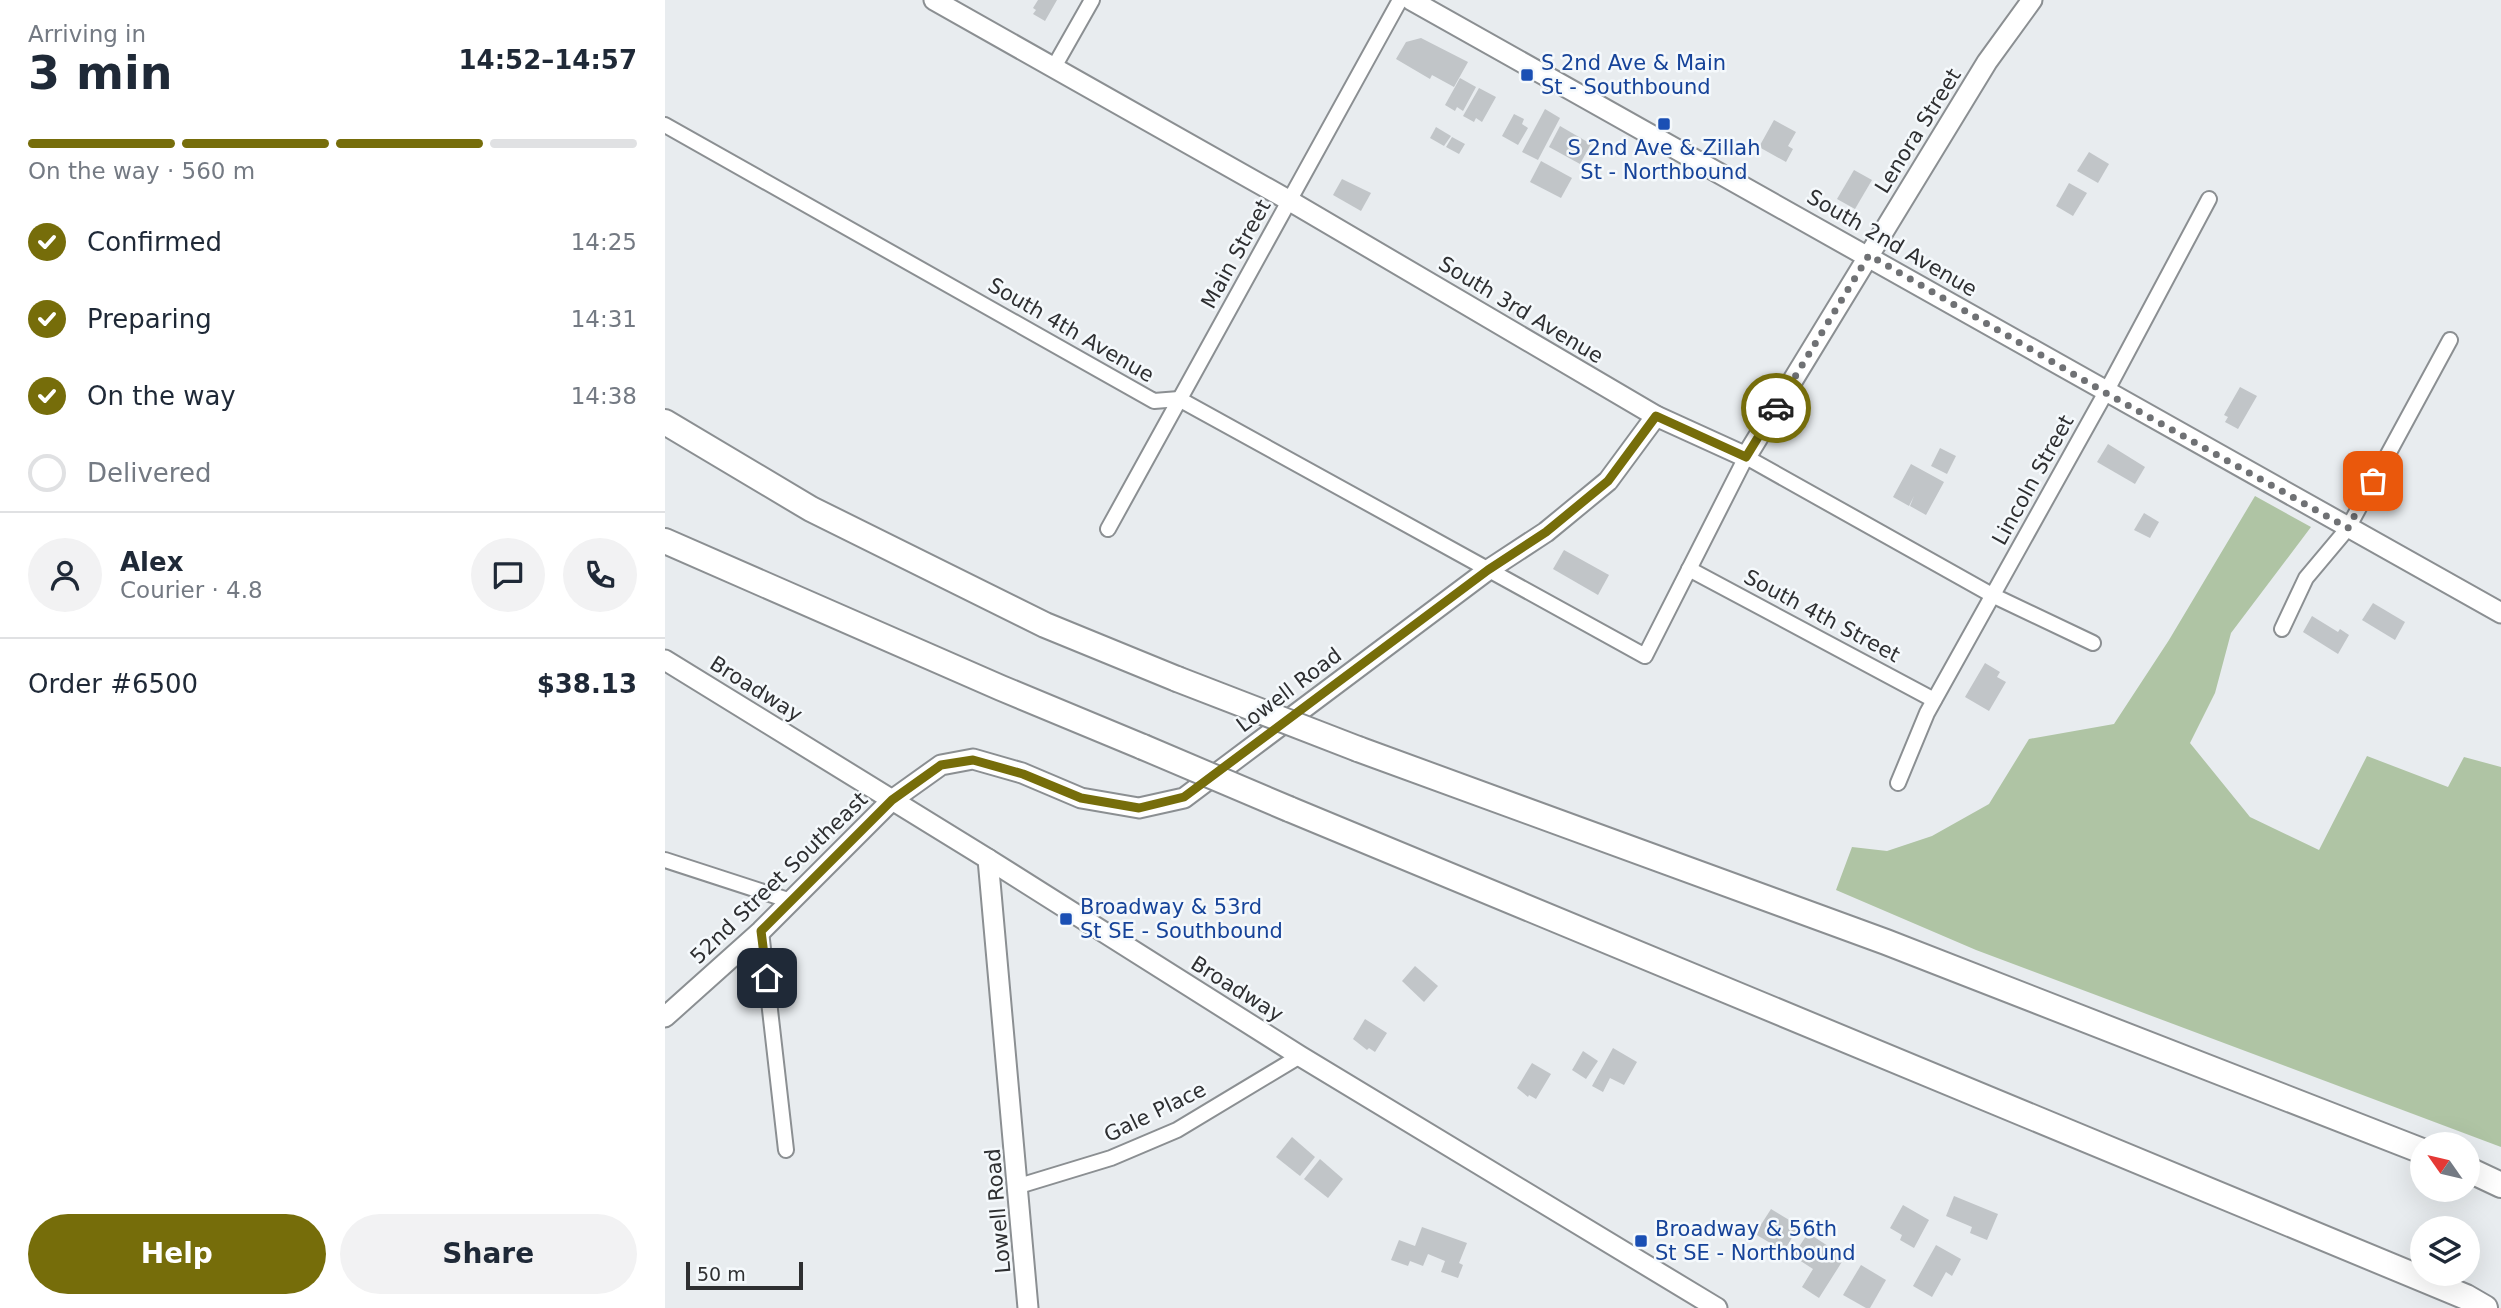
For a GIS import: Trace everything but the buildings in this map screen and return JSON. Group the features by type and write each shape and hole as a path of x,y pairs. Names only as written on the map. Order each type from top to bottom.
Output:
{"highway":[{"path":"665,422 811,509 1045,625 1358,749 1885,942 2410,1146"},
{"path":"665,541 1001,688 2441,1286 2485,1308"},
{"path":"2480,1175 2501,1185"}],"street":[{"name":"South 3rd Avenue","path":"935,0 1290,201 1656,416 1746,457 1992,595 2093,643"},
{"path":"1054,67 1092,0"},
{"name":"Main Street","path":"1108,529 1400,0"},
{"name":"South 2nd Avenue","path":"1412,0 2501,613"},
{"name":"Lenora Street","path":"1645,656 1746,457 1987,62 2032,0"},
{"name":"South 4th Avenue","path":"665,125 1154,401 1179,400 1645,656"},
{"name":"Lincoln Street","path":"1898,783 1934,700 2106,393 2209,199"},
{"path":"2282,629 2306,578 2348,528 2450,340"},
{"name":"Lowell Road","path":"892,800 941,765 973,760 1023,774 1081,798 1139,808 1184,797 1488,570 1546,532 1608,481 1656,416"},
{"name":"South 4th Street","path":"1689,569 1934,700"},
{"name":"Broadway","path":"665,660 1300,1056 1717,1308"},
{"name":"52nd Street Southeast","path":"665,1017 761,931 892,800"},
{"name":"Lowell Road","path":"988,859 1028,1308"},
{"path":"665,860 791,901"},
{"path":"761,931 786,1150"},
{"name":"Gale Place","path":"1019,1186 1111,1158 1177,1130 1300,1056"}],"green space":[{"path":"2255,496 2311,527 2231,633 2215,693 2190,743 2250,817 2319,850 2367,756 2448,787 2464,757 2501,767 2501,1147 2480,1139 2480,1132 2461,1132 1976,950 1836,890 1852,847 1887,851 1932,836 1989,804 2029,739 2114,724 2169,640"}],"way so far":[{"path":"1776,408 1869,255 2106,393 2348,528 2373,481"}],"place":[{"name":"S 2nd Ave & Main St - Southbound","path":"1527,75"},
{"name":"S 2nd Ave & Zillah St - Northbound","path":"1664,124"},
{"name":"Broadway & 53rd St SE - Southbound","path":"1066,919"},
{"name":"Broadway & 56th St SE - Northbound","path":"1641,1241"}],"route":[{"path":"767,978 761,931 892,800 941,765 973,760 1023,774 1081,798 1139,808 1184,797 1488,570 1546,532 1608,481 1656,416 1746,457 1776,408"}]}
